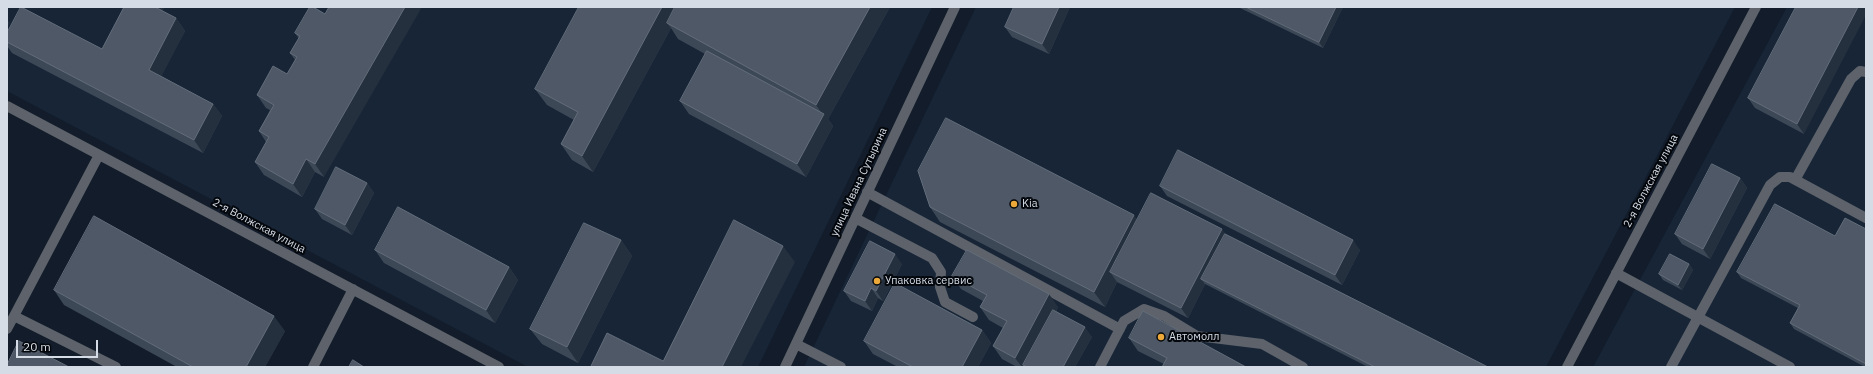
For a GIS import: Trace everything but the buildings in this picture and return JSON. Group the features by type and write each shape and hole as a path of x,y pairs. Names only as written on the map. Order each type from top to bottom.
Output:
{"street":[{"name":"улица Ивана Сутырина","path":"785,367 955,7"},
{"name":"2-я Волжская улица","path":"1567,367 1756,7"},
{"path":"1795,180 1851,79 1860,71 1866,72"},
{"name":"2-я Волжская улица","path":"7,106 499,367"},
{"path":"7,329 99,155"},
{"path":"1671,367 1770,185 1780,177 1790,177 1864,214"},
{"path":"867,192 1120,329"},
{"path":"855,218 932,258 941,272 940,287 945,302 973,317"},
{"path":"1616,273 1790,367"},
{"path":"313,367 353,289"},
{"path":"1100,367 1124,321 1144,309 1164,316 1197,336 1262,344 1302,367"},
{"path":"14,316 116,367"},
{"path":"796,344 841,367"}],"shaded area":[{"path":"7,7 932,7 758,367 528,367 7,91"},
{"path":"976,7 1735,7 1546,367 804,367"},
{"path":"1787,7 1866,7 1866,367 1593,367"}],"place":[{"name":"Kia","path":"1014,204"},
{"name":"Упаковка сервис","path":"877,281"},
{"name":"Автомолл","path":"1161,337"}]}
